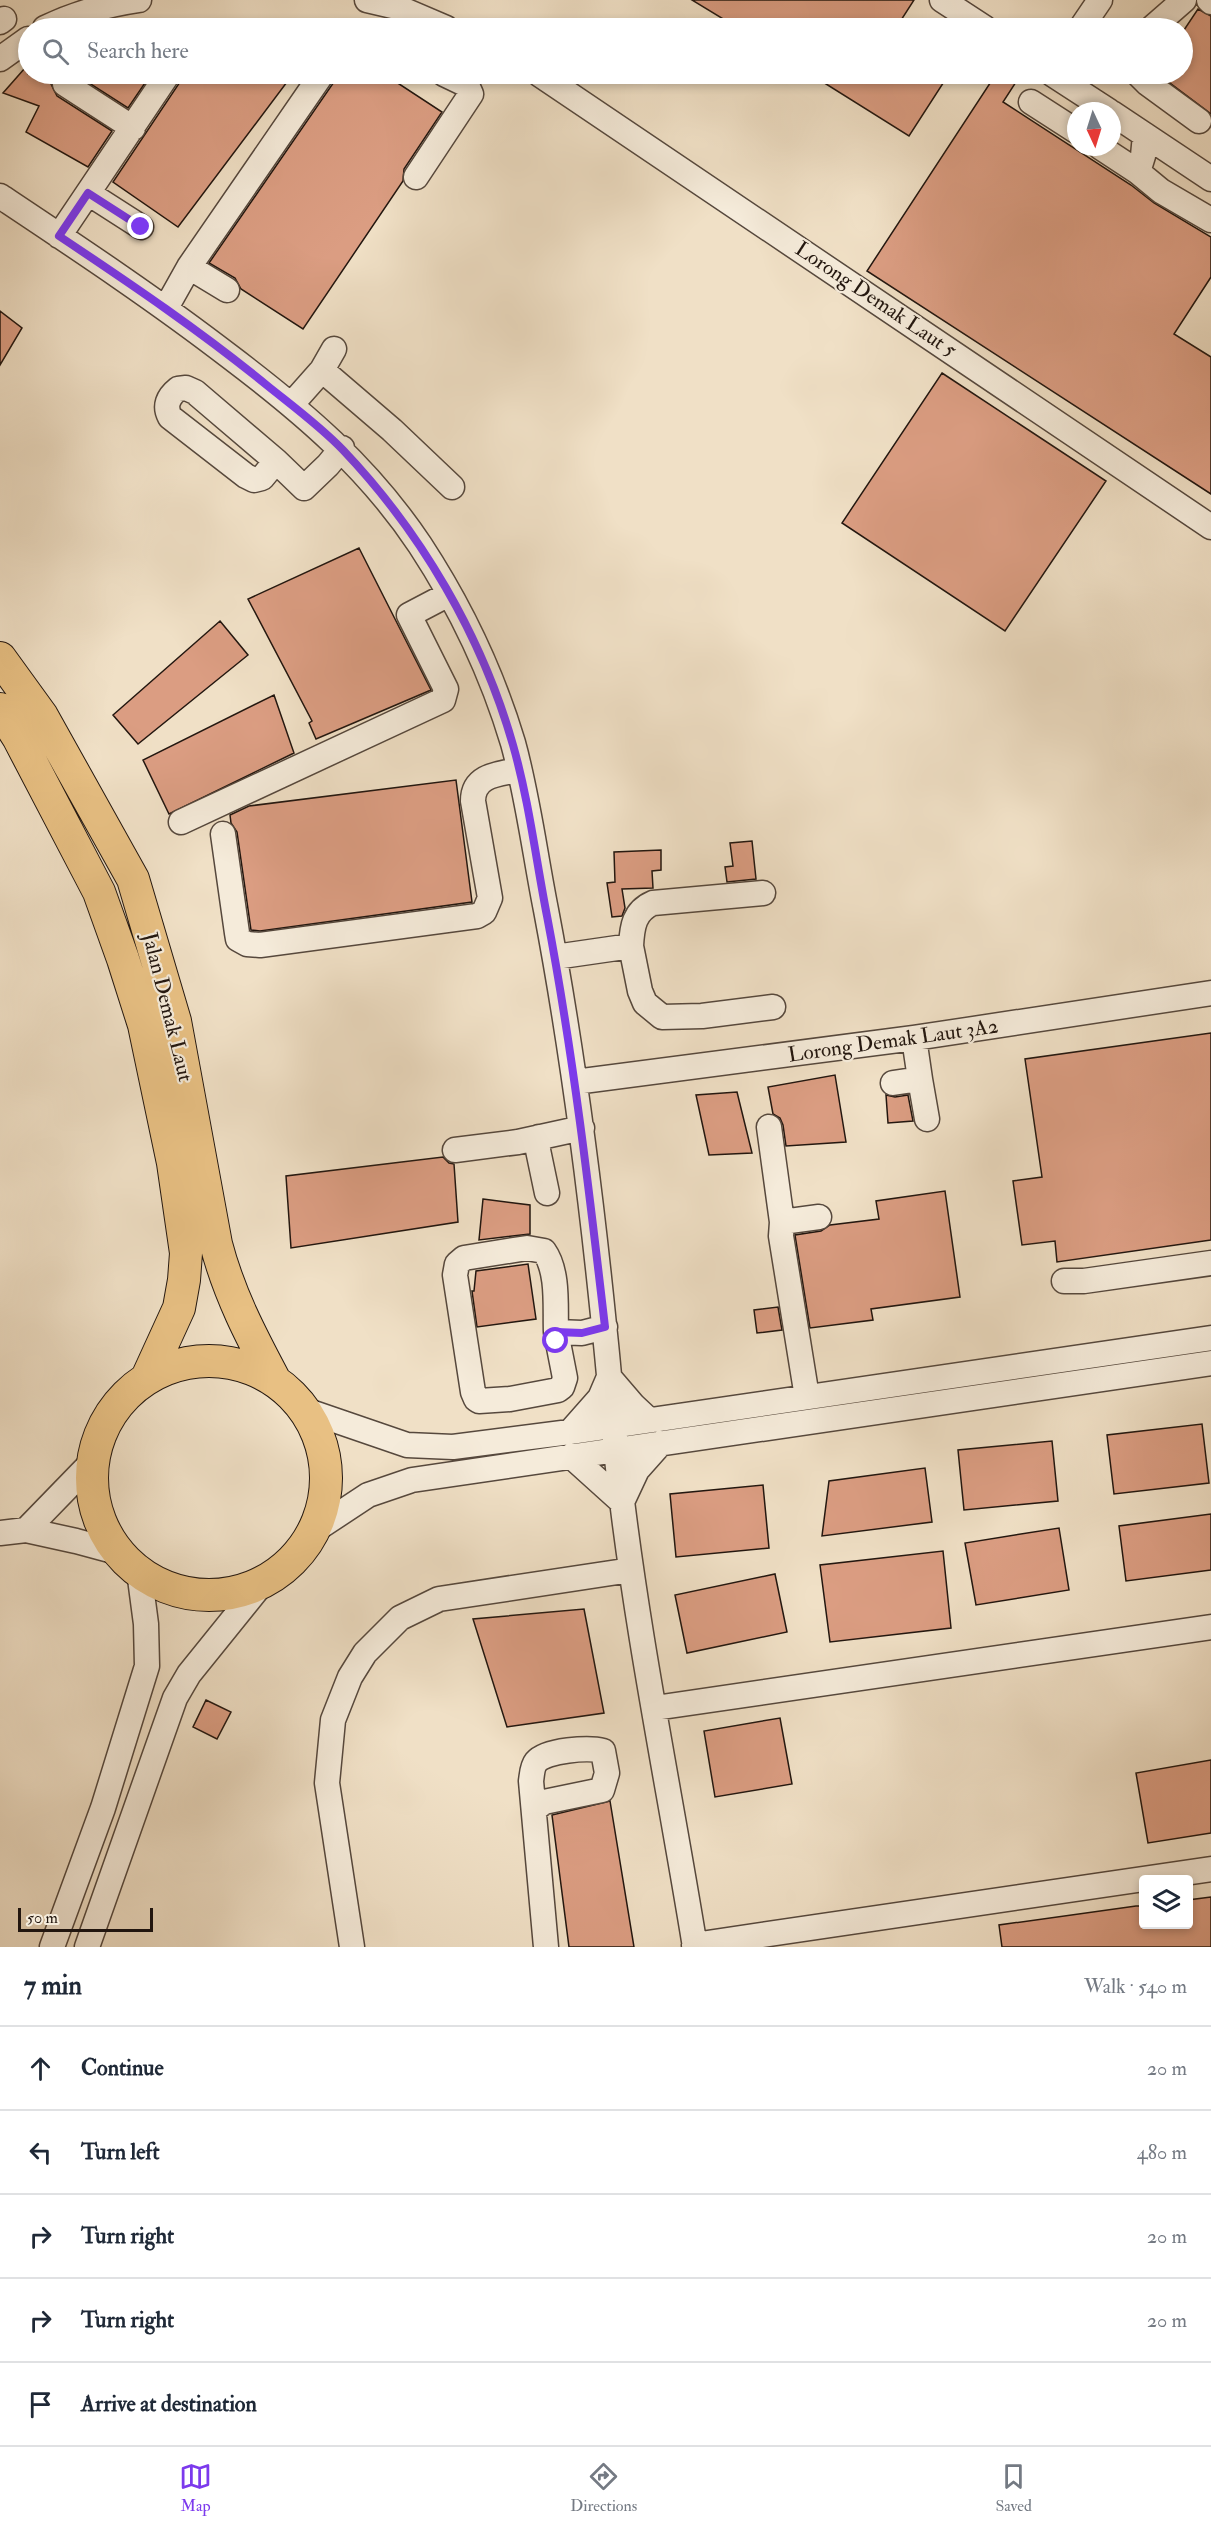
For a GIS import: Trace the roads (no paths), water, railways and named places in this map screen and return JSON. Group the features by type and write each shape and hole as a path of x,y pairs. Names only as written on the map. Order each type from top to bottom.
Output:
{"main road":[{"name":"Jalan Demak Laut","path":"0,658 42,716 133,879 175,1021 223,1272 244,1323 275,1381"},
{"name":"Jalan Demak Laut","path":"0,709 18,737 99,892 144,1025 173,1163 186,1253 179,1308 147,1378"},
{"path":"198,1361 225,1362 251,1368 275,1381 292,1394 305,1410 319,1438 326,1469 324,1500 315,1530 301,1550 284,1568 264,1581 239,1591 213,1594 196,1593 162,1585 134,1567 106,1534 98,1517 92,1490 92,1461 105,1423 116,1406 147,1378 171,1367 198,1361"}],"street":[{"path":"67,18 82,11 140,0"},
{"path":"367,0 397,4 426,18"},
{"path":"942,0 970,18"},
{"path":"1090,18 1100,0"},
{"path":"1163,18 1184,0"},
{"path":"0,59 18,46"},
{"path":"65,84 134,128"},
{"path":"59,236 162,84"},
{"path":"166,308 189,267 315,84"},
{"path":"416,177 471,94 465,84"},
{"name":"Lorong Demak Laut 5","path":"554,84 1211,527"},
{"path":"1067,84 1095,102"},
{"path":"1148,84 1199,121"},
{"path":"1031,102 1067,125"},
{"path":"1121,119 1211,180"},
{"path":"1138,172 1143,156 1145,135"},
{"path":"1114,156 1161,191 1211,220"},
{"path":"88,193 141,227"},
{"path":"0,196 166,308 291,405 342,448 418,542 450,594 481,657 513,745 555,957 582,1128 605,1327 613,1425 631,1570 694,1946 1211,1869"},
{"path":"189,267 227,290"},
{"path":"291,405 322,370 334,349"},
{"path":"322,370 392,430 452,487"},
{"path":"276,461 304,488 342,448"},
{"path":"181,822 443,700 446,689 409,615 450,594"},
{"path":"223,834 238,939 248,944 260,945 477,915 484,912 490,898 473,801 475,790 477,784 486,777 519,770"},
{"path":"763,892 653,903 638,913 632,929 631,946 640,991 645,1003 662,1017 702,1016 773,1007"},
{"path":"555,957 631,946"},
{"name":"Lorong Demak Laut 3A2","path":"575,1082 914,1038 1211,993"},
{"path":"914,1038 927,1119"},
{"path":"893,1083 920,1079"},
{"path":"769,1127 782,1222 781,1236 807,1397"},
{"path":"455,1150 582,1128"},
{"path":"539,1137 538,1150 547,1193"},
{"path":"782,1222 819,1217"},
{"path":"527,1248 544,1251 550,1261 554,1287 556,1332 565,1378 562,1387 552,1392 510,1399 484,1401 476,1399 464,1335 456,1275 457,1264 464,1258 527,1248"},
{"path":"1064,1281 1084,1281 1211,1263"},
{"path":"556,1332 582,1333 605,1327"},
{"path":"305,1410 407,1445 453,1447 570,1432 1211,1338"},
{"path":"315,1530 368,1496 412,1480 1211,1363"},
{"path":"609,1377 649,1420"},
{"path":"570,1432 600,1398 609,1377"},
{"path":"622,1502 637,1470 661,1443"},
{"path":"572,1456 622,1502"},
{"path":"26,1530 92,1461"},
{"path":"0,1533 26,1530 113,1551 134,1567 146,1624 147,1666 103,1808 52,1947"},
{"path":"352,1947 327,1783 333,1720 350,1677 365,1653 400,1618 439,1599 631,1570"},
{"path":"87,1947 175,1698 189,1674 264,1581"},
{"path":"655,1708 1211,1627"},
{"path":"534,1810 546,1947"}]}
